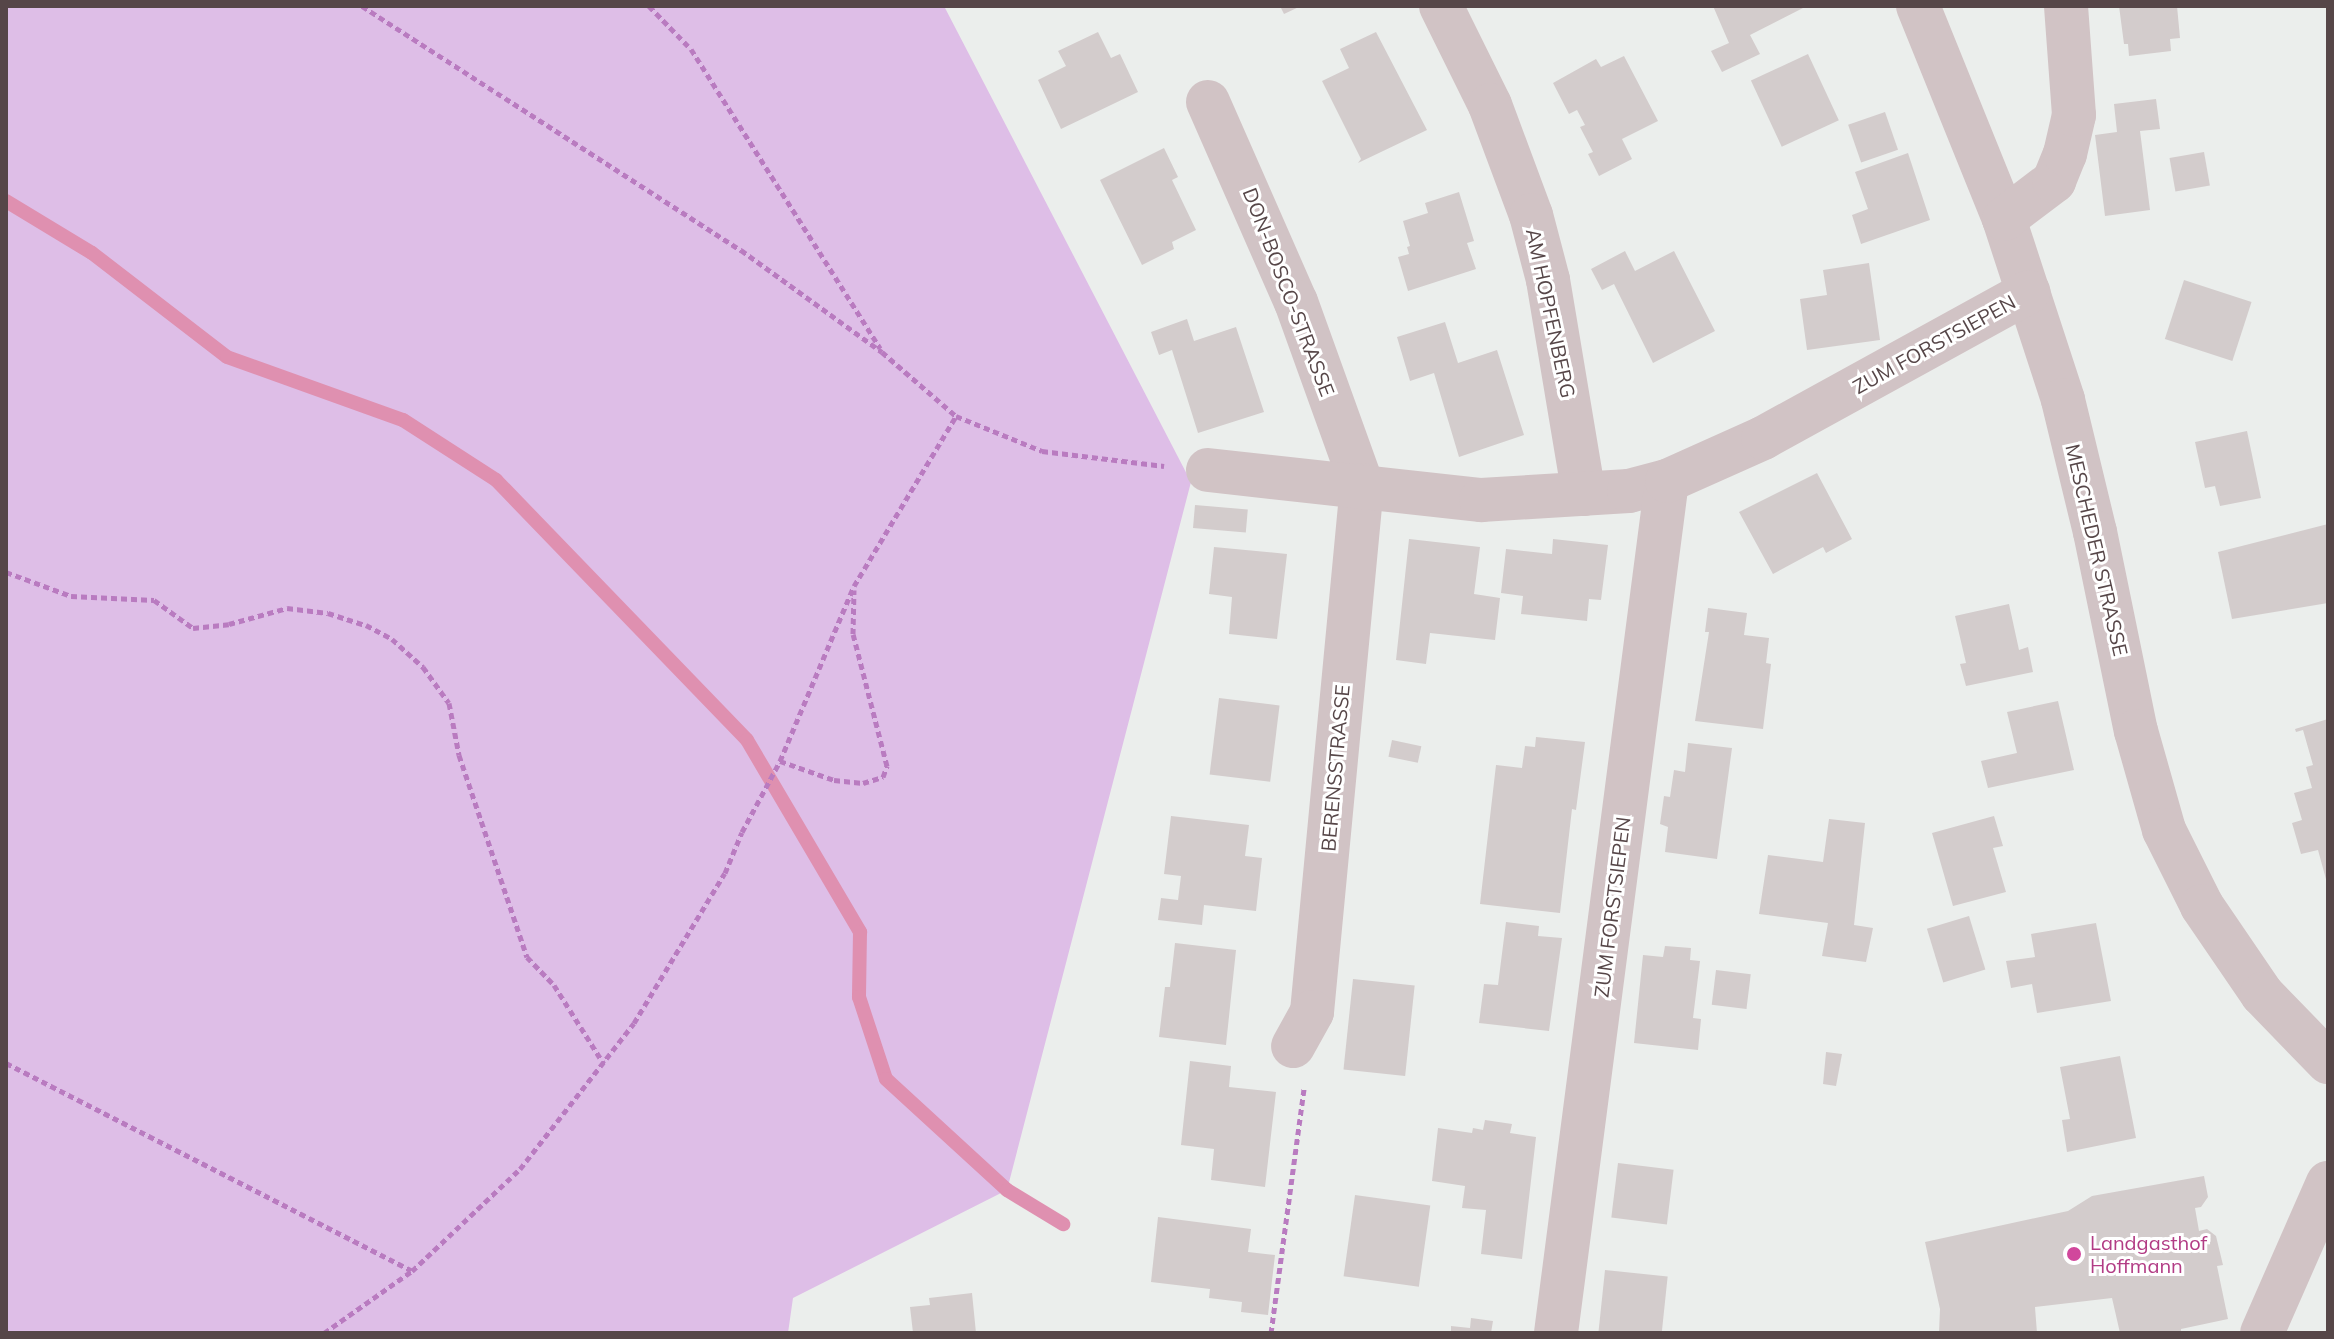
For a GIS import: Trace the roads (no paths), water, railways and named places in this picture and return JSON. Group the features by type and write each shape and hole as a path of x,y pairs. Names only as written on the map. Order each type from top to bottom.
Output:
{"street":[{"name":"AM HOPFENBERG","path":"1441,6 1490,105 1531,215 1551,294 1584,494"},
{"name":"MESCHEDER STRASSE","path":"1918,6 2004,219 2063,400 2095,532 2136,731 2164,830 2202,906 2262,994 2328,1062"},
{"path":"2004,219 2054,181 2065,154 2074,115 2066,6"},
{"name":"DON-BOSCO-STRASSE","path":"1208,102 1296,302 1362,485"},
{"name":"ZUM FORSTSIEPEN","path":"1208,470 1481,500 1629,491 1667,481 1763,438 2029,292"},
{"name":"ZUM FORSTSIEPEN","path":"1556,1333 1667,481"},
{"name":"BERENSSTRASSE","path":"1299,1063 1312,1012 1362,485"},
{"path":"2262,1333 2328,1183"}],"waterway":[{"path":"6,201 92,253 227,357 403,420 496,480 747,740 860,932 859,997 886,1079 1007,1190 1063,1224"}],"place":[{"name":"Landgasthof Hoffmann","path":"2074,1254"}]}
